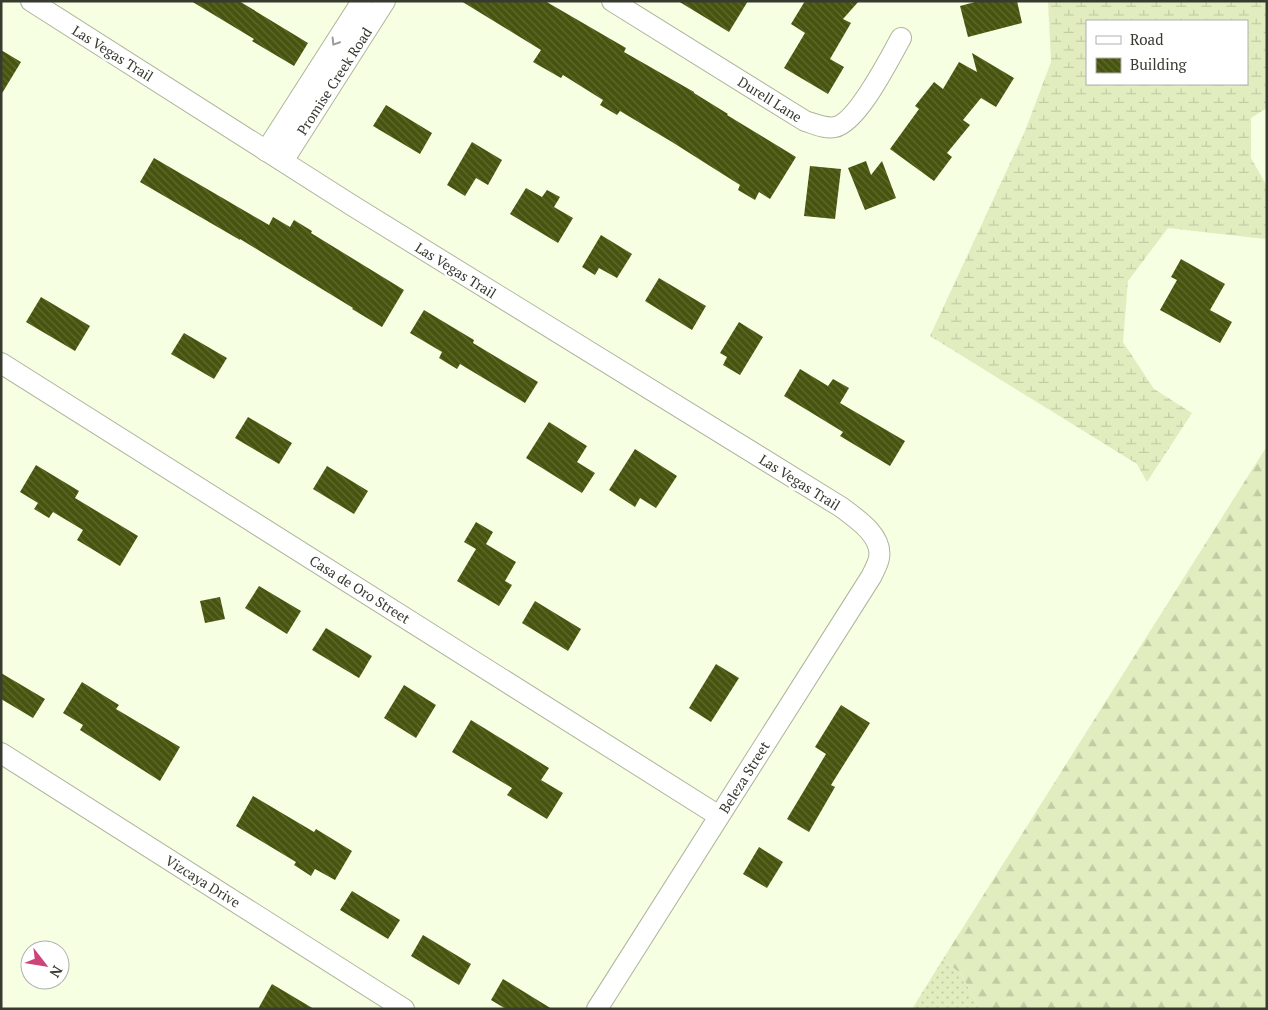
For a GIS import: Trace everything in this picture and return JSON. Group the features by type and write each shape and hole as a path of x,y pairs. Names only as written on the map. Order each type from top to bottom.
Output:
{"street":[{"name":"Las Vegas Trail","path":"31,1 353,206 842,508 878,541"},
{"name":"Promise Creek Road","path":"275,156 362,1"},
{"name":"Promise Creek Road","path":"275,156 385,1"},
{"name":"Durell Lane","path":"612,1 636,7 805,121 824,128 836,127 844,123 857,111 901,38"},
{"name":"Casa de Oro Street","path":"1,363 719,816"},
{"name":"Beleza Street","path":"597,1009 872,576 879,558 878,541"},
{"name":"Vizcaya Drive","path":"1,754 404,1009"}],"green space":[{"path":"1048,1 1267,1 1267,108 1251,118 1251,158 1267,186 1267,236 1265,239 1168,228 1128,281 1123,342 1154,389 1192,413 1147,482 1137,464 930,336 1025,131 1051,62"},
{"path":"1267,446 1267,1009 980,1009 961,974 943,959"},
{"path":"943,959 961,974 980,1009 912,1009"}],"building":[{"path":"191,1 239,1 308,43 294,66"},
{"path":"461,1 545,1 626,48 624,52 694,92 727,115 796,157 770,199 759,192 755,200 738,190 740,185 672,142 620,111 617,115 600,105 603,100 563,75 561,78 533,62 541,50"},
{"path":"678,1 748,1 729,32"},
{"path":"805,1 859,1 843,19 851,23 830,59 844,67 828,94 784,68 805,33 791,24"},
{"path":"979,1 1017,1 1022,23 968,37 960,6"},
{"path":"1,50 21,62 1,95"},
{"path":"972,53 1014,78 996,107 981,98 963,120 970,125 947,153 952,157 934,181 890,149 919,109 915,106 934,82 943,89 959,62 977,72"},
{"path":"386,105 432,133 420,154 373,126"},
{"path":"472,142 502,160 488,185 476,178 465,196 447,185"},
{"path":"154,158 269,225 273,217 290,227 294,220 312,231 311,233 404,290 382,327 240,239 140,182"},
{"path":"866,161 871,175 882,161 896,198 865,210 848,168"},
{"path":"810,166 841,169 835,219 804,216"},
{"path":"526,188 542,197 547,190 560,197 554,207 573,218 558,243 510,214"},
{"path":"601,235 632,254 617,278 599,268 595,275 582,267"},
{"path":"1181,259 1225,284 1210,310 1232,322 1220,343 1160,310 1177,280 1171,277"},
{"path":"659,278 706,306 692,330 645,301"},
{"path":"41,297 90,326 75,351 26,322"},
{"path":"424,310 474,340 473,343 538,382 525,403 460,364 457,369 439,358 442,352 410,333"},
{"path":"739,322 763,337 740,375 723,365 727,357 720,353"},
{"path":"184,333 227,358 214,379 171,354"},
{"path":"800,369 828,386 833,379 849,388 840,403 905,441 890,466 840,436 843,432 784,396"},
{"path":"248,417 292,443 279,464 235,438"},
{"path":"549,422 587,446 577,462 595,473 582,493 526,458"},
{"path":"635,449 677,476 656,508 640,498 635,507 609,490"},
{"path":"36,465 79,491 75,498 138,536 120,566 77,540 83,530 53,512 49,518 34,509 38,503 20,492"},
{"path":"327,466 368,491 354,514 313,489"},
{"path":"476,522 493,532 486,544 516,562 505,581 512,585 499,606 457,581 476,549 464,542"},
{"path":"259,586 301,611 287,634 245,608"},
{"path":"220,597 225,619 205,623 200,601"},
{"path":"535,601 581,629 568,651 522,623"},
{"path":"326,628 372,656 359,678 312,650"},
{"path":"716,664 739,678 711,722 689,708"},
{"path":"1,673 45,699 33,718 1,699"},
{"path":"82,682 119,705 116,709 180,747 160,781 80,730 83,725 63,713"},
{"path":"404,685 436,705 416,738 384,718"},
{"path":"841,705 870,723 831,785 835,787 809,832 787,819 826,754 815,747"},
{"path":"471,720 549,768 541,780 563,793 547,819 507,795 512,788 452,752"},
{"path":"253,796 314,832 316,829 352,851 335,880 315,869 311,876 294,865 296,862 236,826"},
{"path":"759,847 783,862 767,888 743,874"},
{"path":"352,891 400,920 388,939 340,910"},
{"path":"423,935 471,964 459,985 411,956"},
{"path":"503,979 552,1009 506,1009 491,1000"},
{"path":"272,984 314,1009 258,1009"}]}
